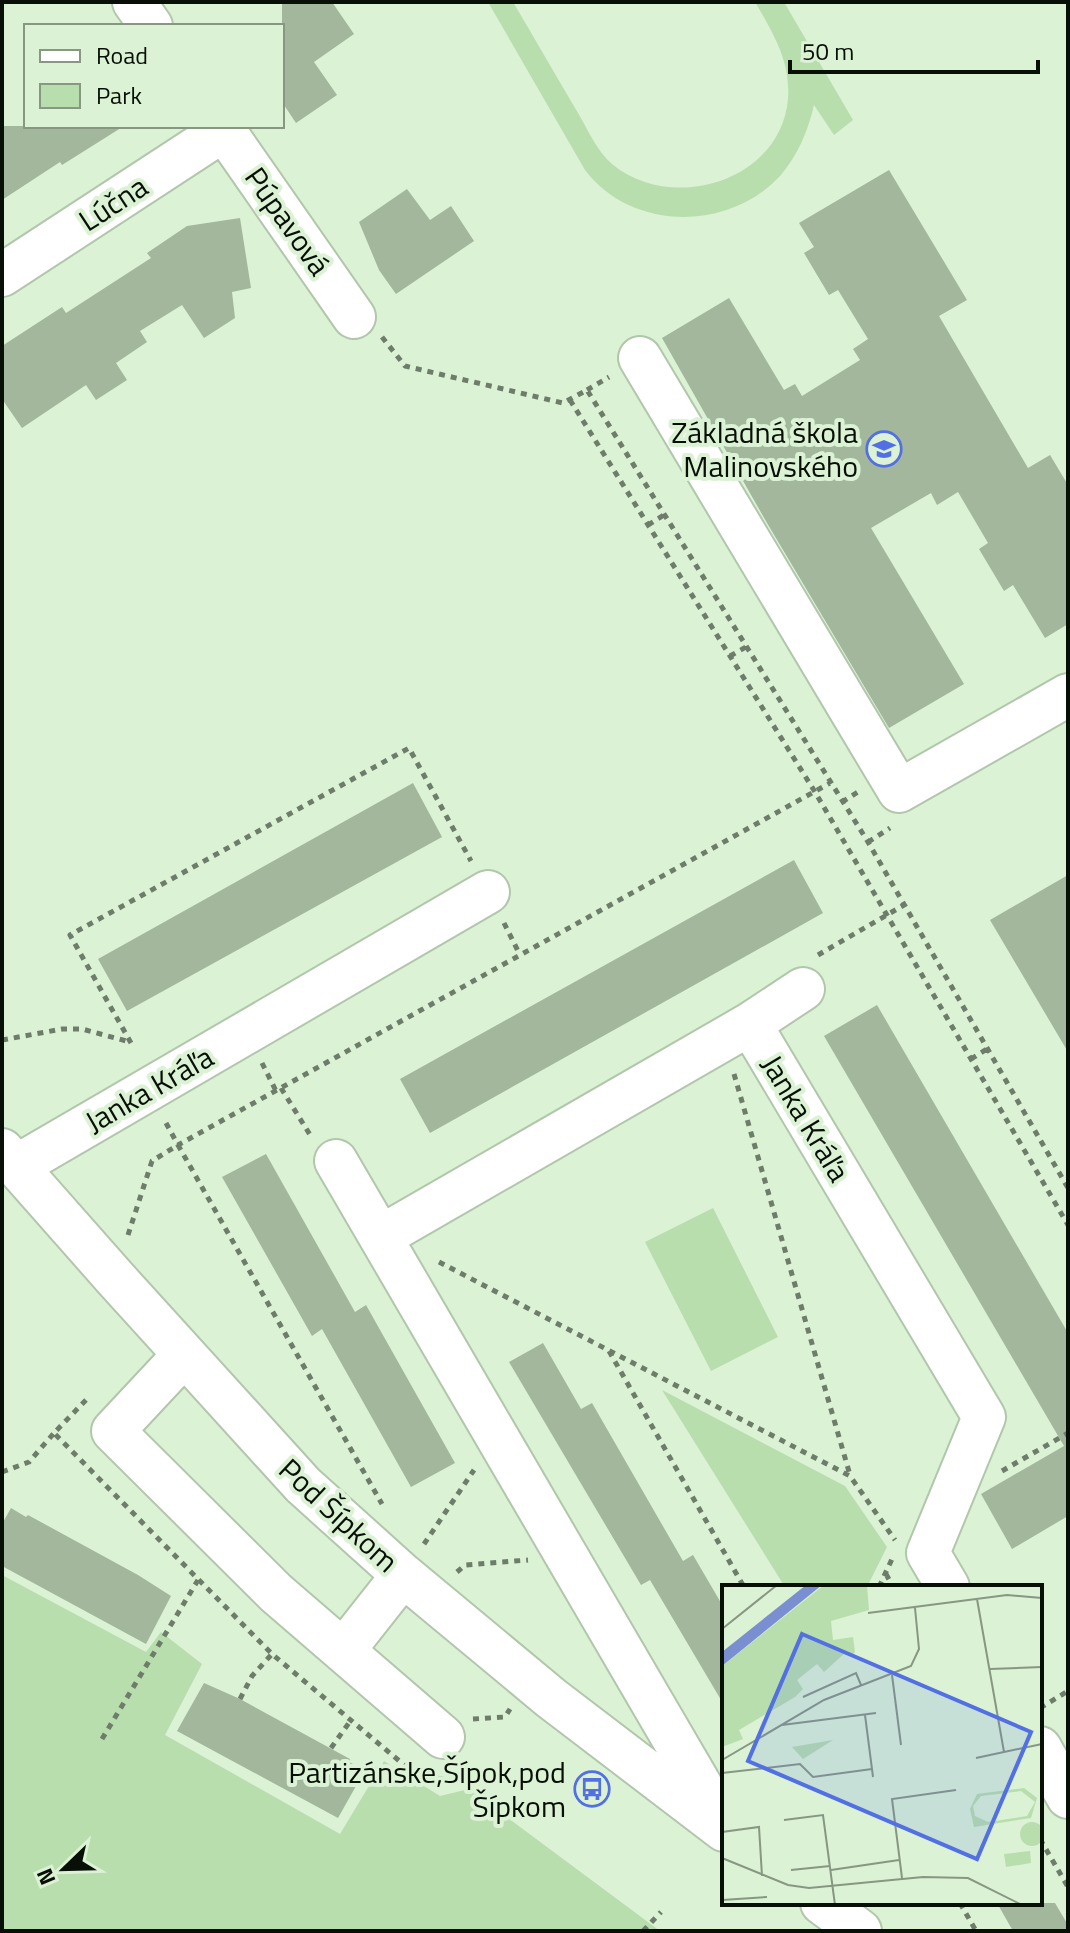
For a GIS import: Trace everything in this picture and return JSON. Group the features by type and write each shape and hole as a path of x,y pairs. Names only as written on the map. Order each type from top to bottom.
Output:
{"street":[{"path":"134,2 150,24"},
{"name":"Lúčna","path":"2,275 223,128"},
{"name":"Púpavová","path":"223,128 354,317"},
{"path":"640,358 899,791 1068,695"},
{"name":"Janka Kráľa","path":"10,1158 488,892"},
{"path":"737,1031 809,973"},
{"name":"Janka Kráľa","path":"389,1232 737,1031 984,1417 928,1553 947,1585"},
{"name":"Pod Šípkom","path":"10,1158 303,1485 412,1562 551,1698 722,1826"},
{"path":"336,1161 389,1232 722,1824"},
{"path":"184,1355 113,1431 276,1593 443,1737"},
{"path":"343,1651 412,1562"},
{"path":"1042,1752 1068,1797"},
{"path":"825,1905 860,1931"}],"path":[{"path":"354,317 368,319 405,366 563,403 587,390 868,842 1068,1188"},
{"path":"570,400 815,792 1068,1225"},
{"path":"648,525 664,515"},
{"path":"730,656 746,647"},
{"path":"2,1040 62,1029 82,1029 131,1043 70,935 409,748 520,955"},
{"path":"115,1278 152,1161 830,783"},
{"path":"868,842 892,827"},
{"path":"809,973 904,905"},
{"path":"737,1031 850,1476 899,1546 880,1585"},
{"path":"971,1059 987,1049"},
{"path":"281,1088 323,1157 336,1161"},
{"path":"164,1118 384,1507"},
{"path":"389,1232 423,1254 850,1476"},
{"path":"609,1351 743,1585"},
{"path":"2,1472 29,1462 54,1433"},
{"path":"949,1501 1068,1433"},
{"path":"412,1562 477,1466"},
{"path":"452,1575 465,1565 525,1562"},
{"path":"885,1574 892,1585"},
{"path":"102,1739 198,1580"},
{"path":"240,1699 252,1676 272,1654"},
{"path":"1042,1707 1068,1691"},
{"path":"331,1748 351,1720"},
{"path":"426,1776 472,1785 489,1785"},
{"path":"1042,1842 1068,1887"},
{"path":"961,1905 976,1931"},
{"path":"643,1931 661,1912"}],"green space":[{"path":"488,2 513,2 597,147 612,164 637,179 664,186 692,187 720,181 745,169 766,151 781,127 788,85 784,60 755,2 784,2 853,120 834,135 814,105 797,151 780,176 759,194 734,207 708,215 680,217 628,205 604,190 585,170"},
{"path":"713,1208 778,1337 711,1371 645,1242"},
{"path":"662,1390 845,1486 887,1547 868,1585 784,1585"},
{"path":"2,1575 146,1652 161,1632 202,1664 165,1735 340,1834 384,1761 440,1796 469,1789 660,1931 2,1931"}],"building":[{"path":"282,2 332,2 354,34 314,62 337,95 296,123 284,105"},
{"path":"2,126 121,128 62,165 60,162 2,200"},
{"path":"889,170 967,300 939,316 1028,468 1050,455 1068,485 1068,624 1045,638 1013,585 1004,591 979,549 988,543 958,492 937,505 931,493 871,528 964,684 889,728 662,338 729,298 784,390 795,384 802,396 860,360 853,349 868,339 838,290 829,295 804,253 814,247 799,223"},
{"path":"407,189 430,220 451,206 474,241 396,294 379,270 359,222"},
{"path":"240,218 251,288 232,292 235,318 204,338 182,305 140,331 147,342 116,363 127,380 96,400 86,385 22,428 2,399 2,346 62,307 66,313 151,258 147,253 187,226"},
{"path":"413,783 442,837 127,1011 98,959"},
{"path":"794,860 823,913 430,1133 400,1079"},
{"path":"1068,875 1068,1052 990,920"},
{"path":"877,1005 1068,1333 1068,1516 1012,1549 981,1494 1064,1446 824,1036"},
{"path":"266,1154 355,1312 366,1305 455,1463 411,1487 322,1329 312,1336 222,1177"},
{"path":"543,1343 581,1409 592,1403 683,1561 693,1555 722,1605 722,1702 650,1580 641,1585 509,1362"},
{"path":"11,1508 138,1575 171,1596 146,1644 2,1566 2,1524"},
{"path":"204,1683 240,1699 365,1770 338,1818 177,1731"},
{"path":"1055,1903 1068,1925 1068,1931 1013,1931 998,1905"}],"place":[{"name":"Základná škola Malinovského","path":"884,449"},
{"name":"Partizánske,Šípok,pod Šípkom","path":"592,1789"}]}
